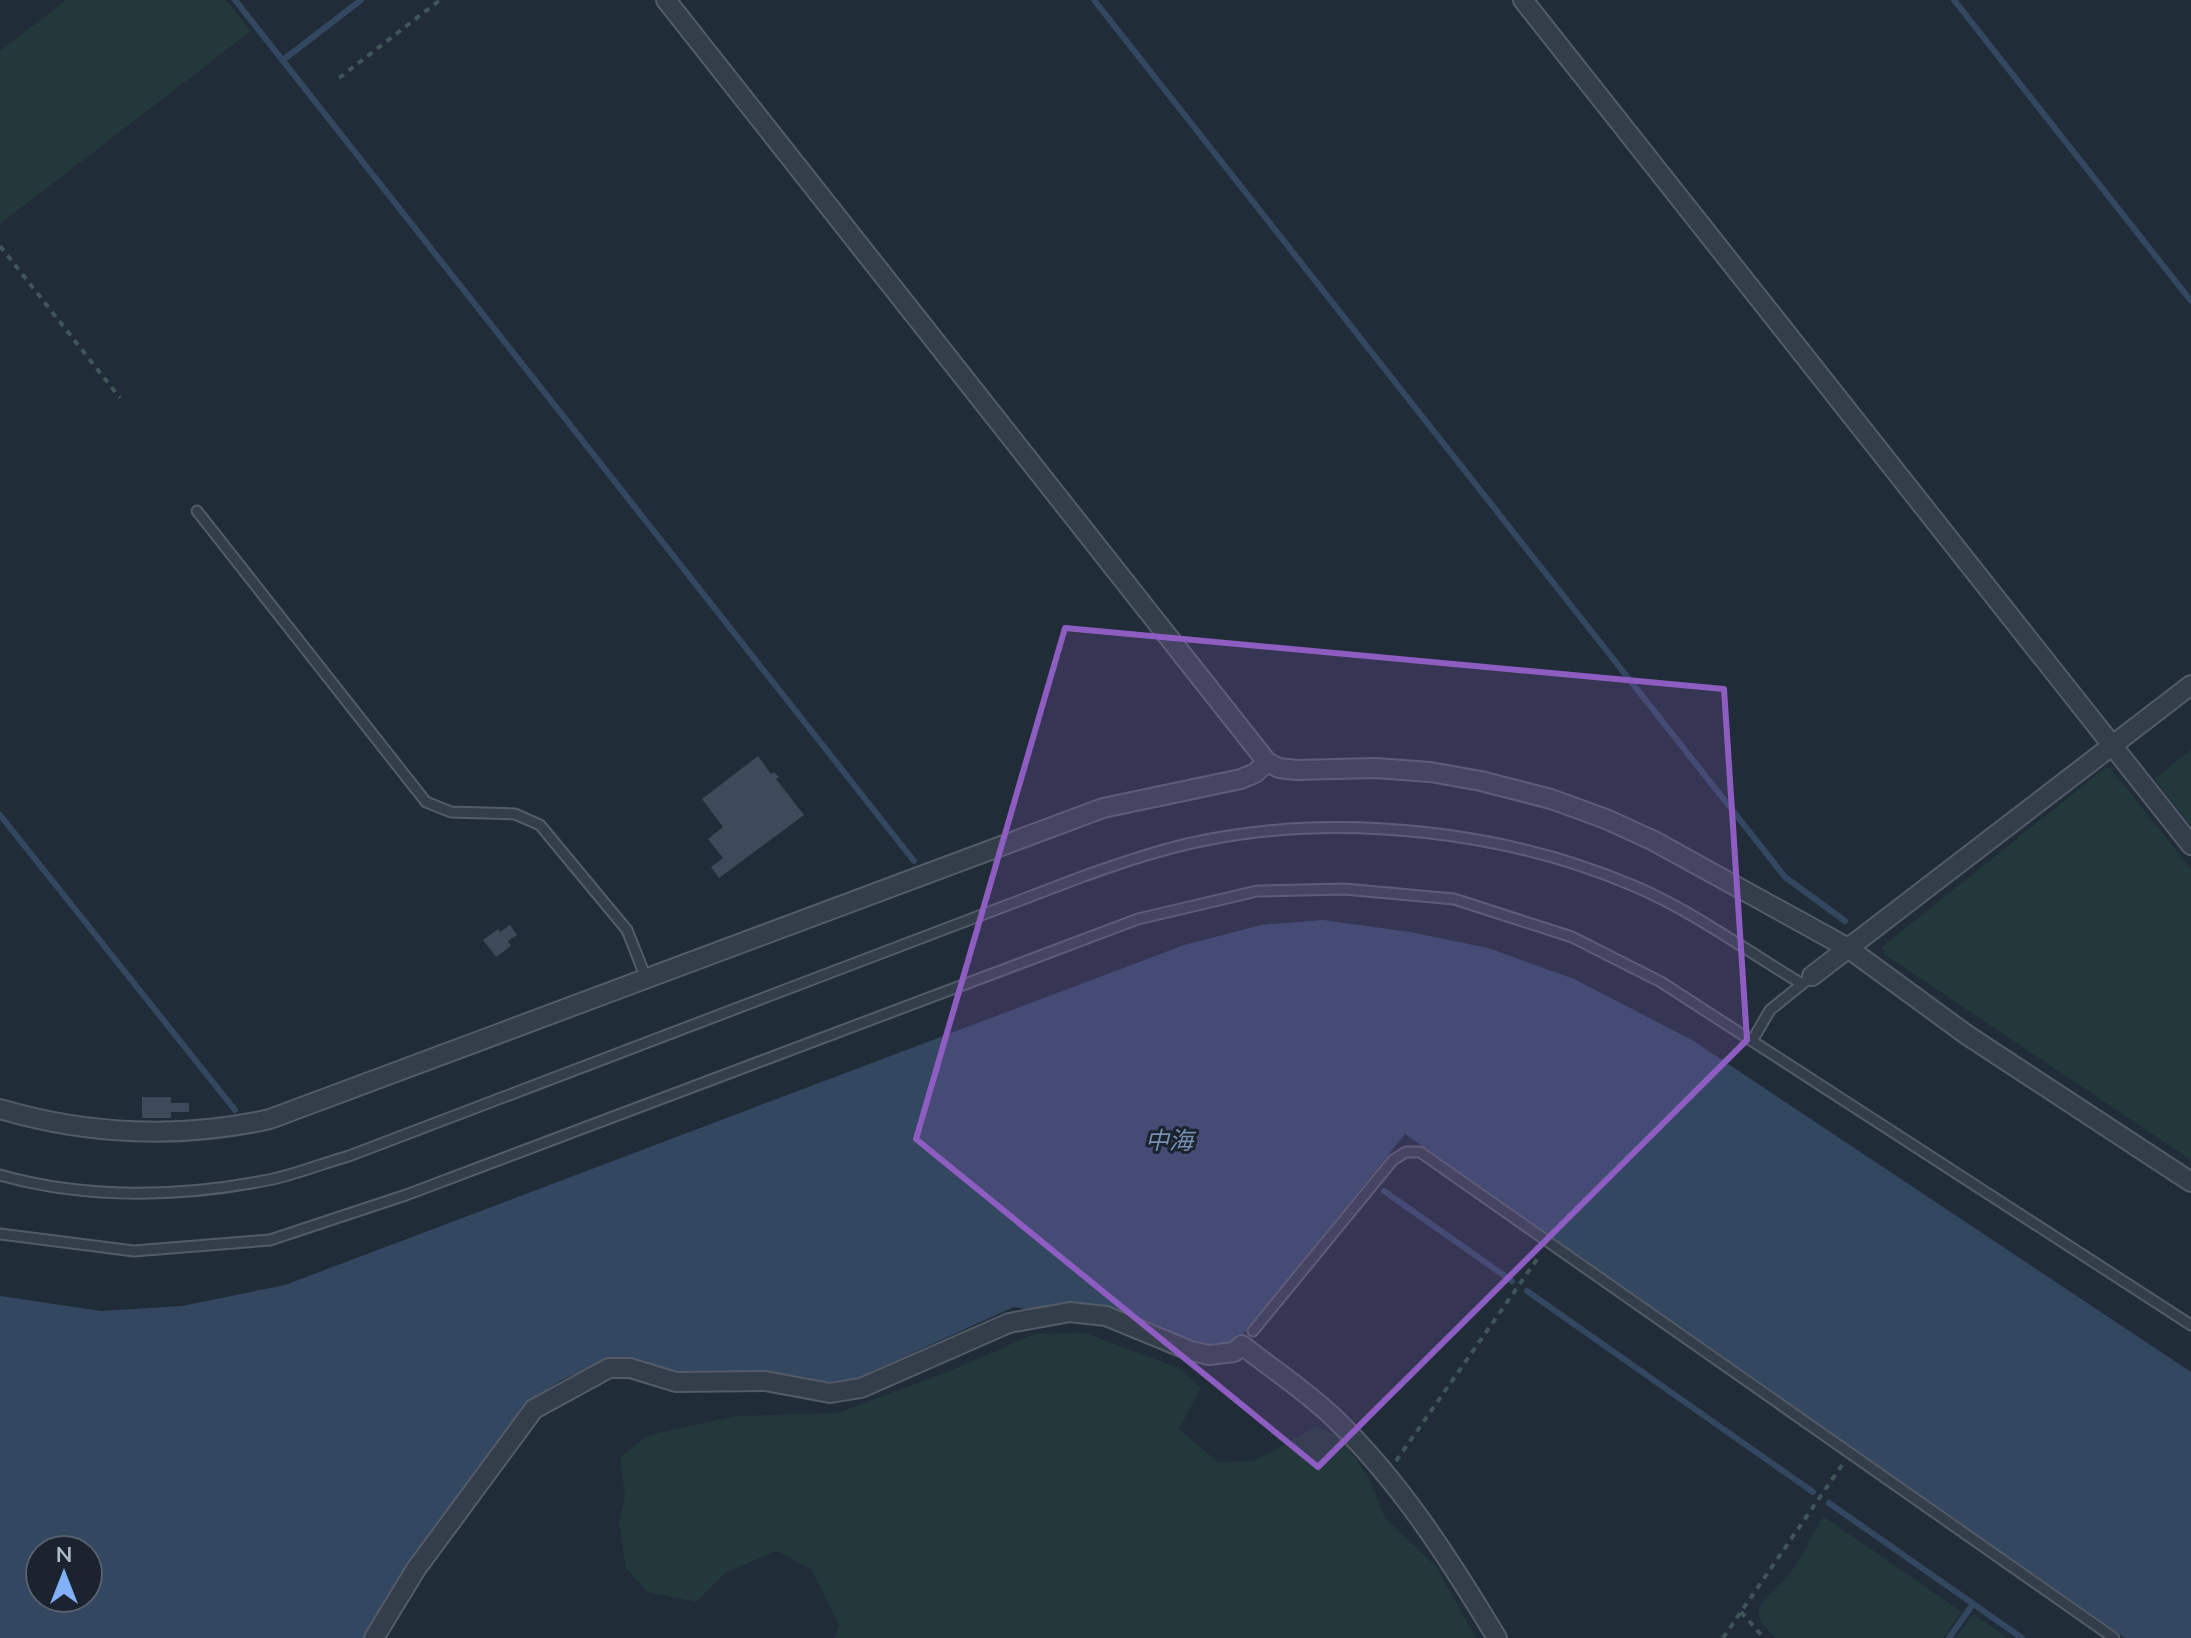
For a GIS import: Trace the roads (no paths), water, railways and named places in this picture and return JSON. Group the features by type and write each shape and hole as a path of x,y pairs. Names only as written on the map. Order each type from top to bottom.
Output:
{"street":[{"path":"666,0 1267,762 1279,768 1296,770 1349,768 1430,772 1551,799 1606,819 1654,841 1848,948 1967,1035 2191,1182"},
{"path":"1523,0 2191,845"},
{"path":"1807,980 2191,685"},
{"path":"0,1109 84,1128 193,1132 234,1127 310,1106 1103,808 1241,779 1255,773 1267,762"},
{"path":"374,1638 416,1569 534,1409 609,1368 630,1368 676,1382 765,1381 830,1393 861,1388 1009,1323 1070,1312 1106,1316 1191,1351 1209,1355 1234,1352 1247,1338 1333,1416 1385,1473 1444,1550 1497,1638"}],"lane":[{"path":"197,511 426,802 451,812 515,814 540,825 627,930 646,978"},
{"path":"0,1175 83,1191 142,1193 206,1190 276,1178 349,1156 1125,862 1207,839 1293,828 1360,828 1428,833 1539,852 1638,887 1807,980 1770,1010 1752,1041"},
{"path":"0,1234 134,1251 270,1240 406,1195 1138,919 1257,891 1344,889 1454,899 1572,937 1661,982 2191,1325"},
{"path":"1247,1338 1393,1160 1406,1152 1420,1152 2114,1638"}],"water":[{"name":"中海","path":"1323,920 1410,932 1488,948 1574,979 1692,1040 2191,1372 2191,1638 2125,1638 1405,1134 1246,1331 1228,1346 1198,1346 1097,1306 1065,1306 1036,1311 1014,1307 844,1384 764,1373 675,1374 631,1359 609,1357 560,1381 524,1406 489,1459 413,1555 364,1638 0,1638 0,1296 101,1311 182,1306 285,1285 1184,945 1261,925"}],"waterway":[{"path":"235,0 914,861"},
{"path":"283,60 361,0"},
{"path":"1094,0 1785,877 1845,921"},
{"path":"1954,0 2191,301"},
{"path":"0,815 235,1110"},
{"path":"1384,1191 1512,1281"},
{"path":"1527,1291 1813,1492"},
{"path":"1829,1503 2022,1638"},
{"path":"1949,1638 1973,1604"}]}
